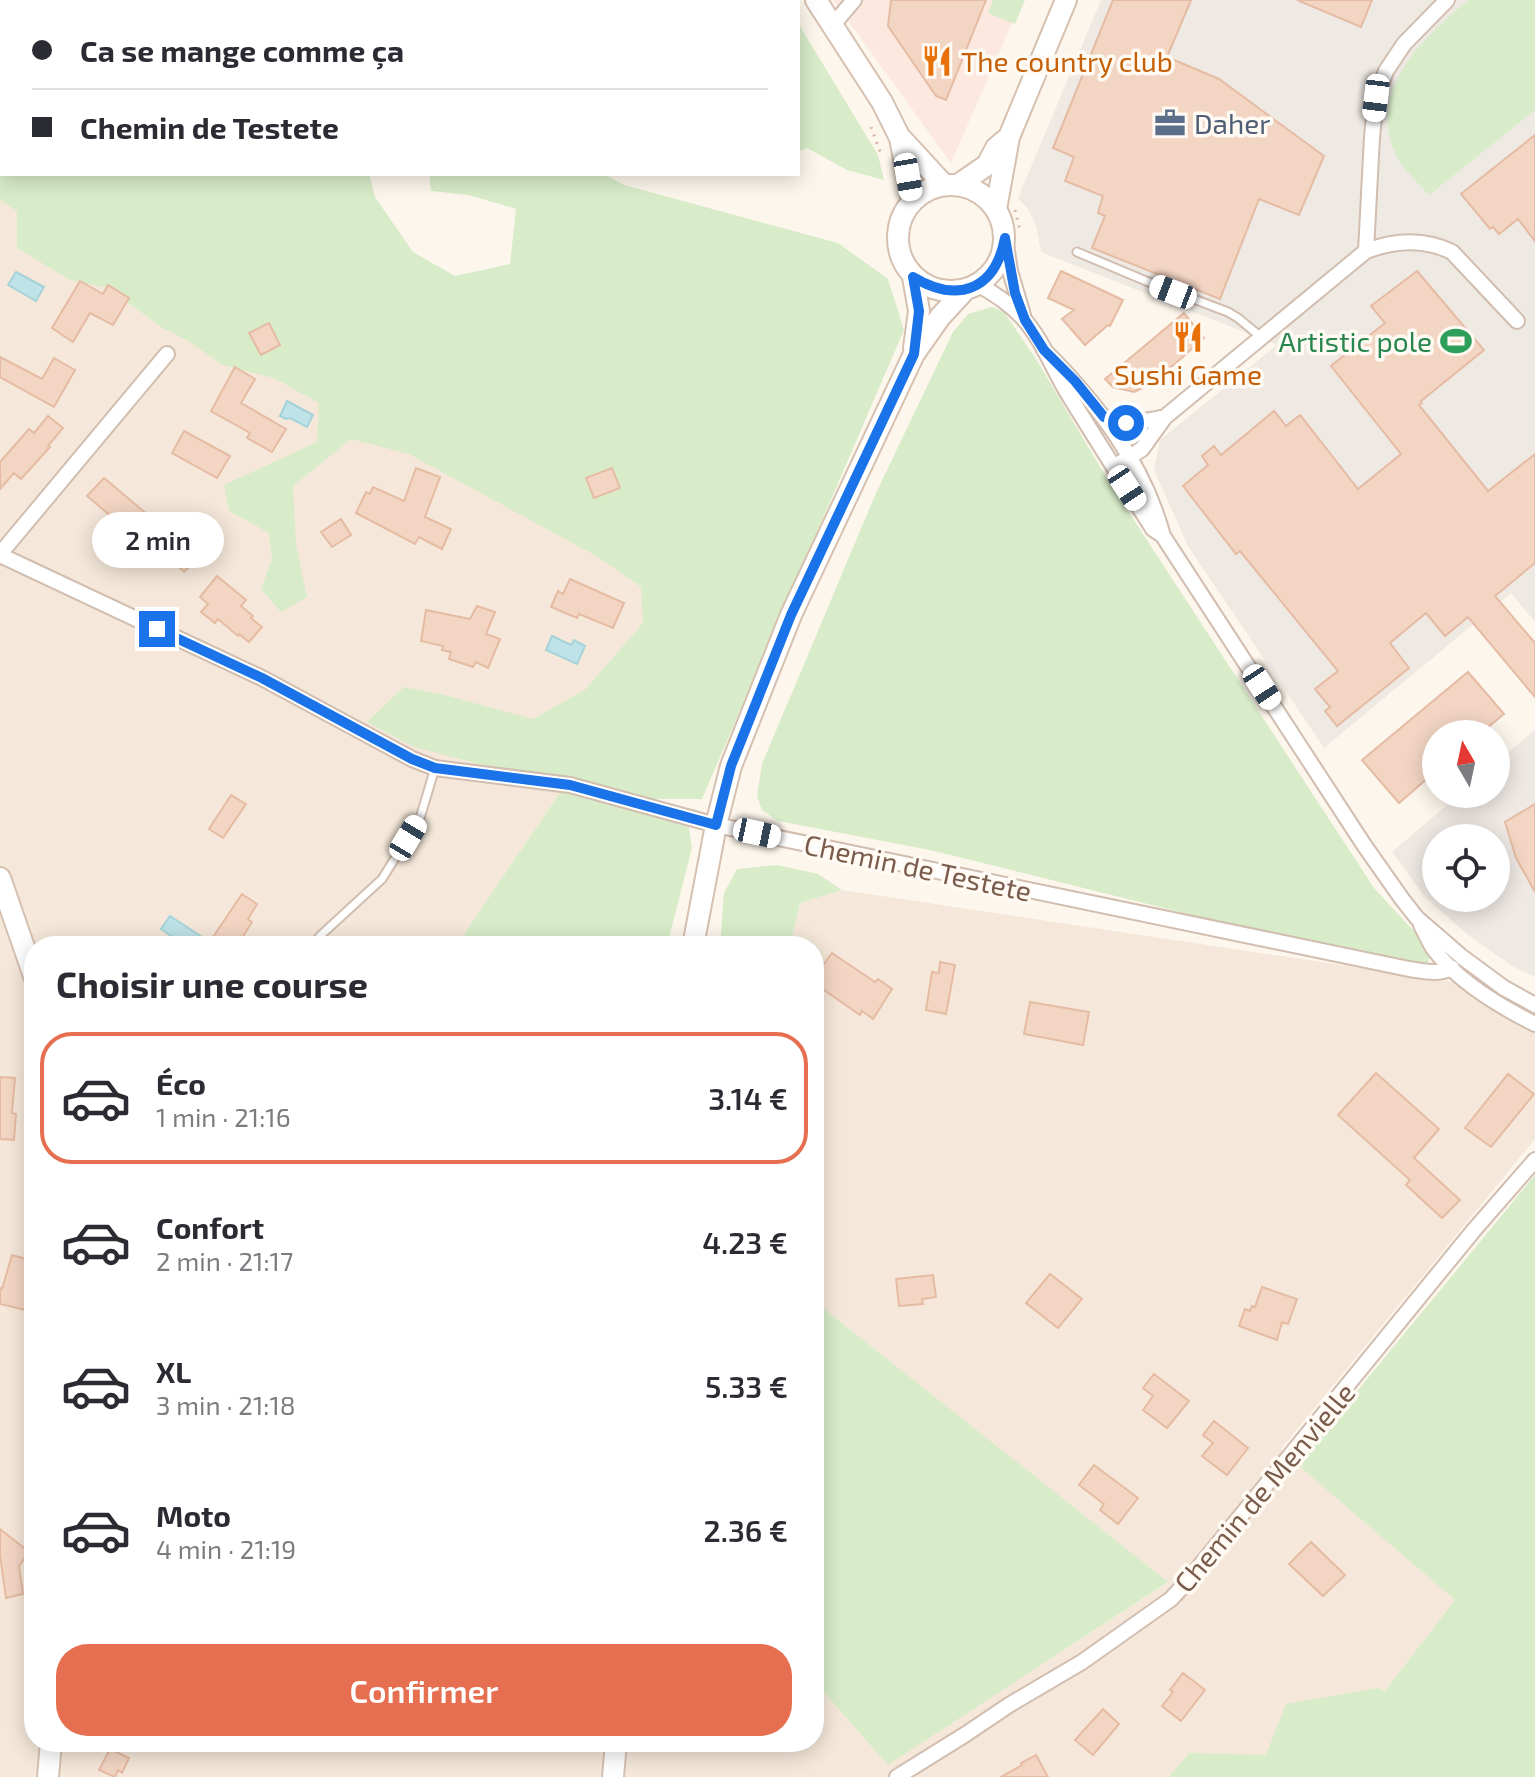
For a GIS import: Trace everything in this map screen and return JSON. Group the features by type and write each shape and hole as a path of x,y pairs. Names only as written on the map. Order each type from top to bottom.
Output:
{"main road":[{"path":"816,0 882,102 899,136 912,201"},
{"path":"695,936 716,825 731,766 791,615 914,354 940,317 992,272 1013,238 1003,220 1009,137 1066,0"},
{"path":"899,136 951,185 973,189 1005,209"},
{"path":"914,354 919,311 913,277 900,253 897,239 904,213 912,201 926,190 951,185 987,165 996,148 1009,137"},
{"path":"913,277 940,290 971,288"},
{"path":"0,878 24,947"},
{"path":"48,1777 50,1752"},
{"path":"613,1777 615,1752"}],"street":[{"path":"832,26 854,0"},
{"path":"1366,251 1376,98 1386,71 1404,44 1447,0"},
{"path":"1013,238 1011,278 1025,320 1153,529 1163,536"},
{"path":"1114,467 1142,449 1165,417 1366,251 1396,242 1438,245 1452,252 1517,321"},
{"path":"971,288 1004,300 1025,320"},
{"path":"1044,350 1075,381 1131,457 1163,536 1434,948 1478,990 1535,1024"},
{"path":"0,554 167,354"},
{"path":"1104,417 1126,423 1141,423 1165,417"},
{"name":"Chemin de Testete","path":"0,554 262,678 412,759 435,768 570,785 716,825 1409,969 1444,972 1452,968"},
{"path":"1417,918 1493,980 1535,1005"},
{"name":"Chemin de Menvielle","path":"897,1777 1082,1662 1171,1599 1535,1160"}],"lane":[{"path":"1077,252 1228,312 1261,337"},
{"path":"320,936 382,879 420,818 435,768"}],"path":[{"path":"1005,209 1019,222 1013,238"}],"shaded area":[{"path":"833,0 1022,0 951,163"},
{"path":"1101,0 1535,0 1535,622 1511,593 1324,748 1188,546 1154,470 1160,440 1277,345 1041,252 1036,225 1018,198"},
{"path":"0,176 6,176 709,559 561,791 463,936 24,936 24,1752 824,1752 824,1692 888,1764 1167,1583 824,1309 824,936 792,936 800,903 842,890 1474,985 1535,1021 1535,1139 1281,1449 1455,1600 1344,1745 1283,1777 0,1777"},
{"path":"1535,730 1535,977 1512,966 1442,912 1510,912 1510,824 1425,824 1444,808 1510,808 1510,751"},
{"path":"1422,826 1422,893 1392,852"}],"green space":[{"path":"993,0 1025,0 1015,24 988,13"},
{"path":"1468,0 1535,0 1535,110 1429,195 1397,157 1389,133 1388,110 1403,68 1433,32"},
{"path":"800,26 878,155 884,180 847,170 807,148 800,151"},
{"path":"0,176 370,176 375,197 413,252 455,276 510,264 516,209 469,195 431,191 429,176 608,176 624,185 838,243 888,279 904,330 702,799 615,799 414,747 367,722 404,687 533,719 586,689 643,623 641,587 598,557 409,454 351,439 293,486 296,545 307,597 281,612 261,589 272,559 269,533 229,511 224,485 317,442 319,403 274,378 223,365 107,288 70,280 17,248 17,211 0,200"},
{"path":"992,307 1004,312 1036,359 1109,482 1374,888 1423,941 1430,955 1428,962 1416,966 1212,920 930,850 778,821 762,810 757,796 762,764 876,493 953,332 968,314"},
{"path":"561,791 689,826 692,848 670,936 463,936"},
{"path":"777,865 818,874 842,890 800,903 792,936 721,936 724,893 737,869"},
{"path":"1535,1175 1535,1777 1169,1777 1189,1753 1266,1755 1286,1704 1378,1688 1385,1691 1455,1600 1297,1464"},
{"path":"824,1309 1168,1582 888,1765 824,1692"}],"water":[{"path":"16,272 44,287 36,301 8,285"},
{"path":"287,401 313,415 307,427 280,416"},
{"path":"552,636 571,645 574,640 585,646 577,664 546,650"},
{"path":"170,916 200,936 171,936 161,929"}],"building":[{"name":"The country club","path":"891,0 986,0 946,100 936,96 888,26"},
{"path":"1113,0 1191,0 1167,57 1219,79 1324,156 1299,215 1259,199 1220,299 1092,248 1105,216 1098,213 1103,196 1065,181 1074,157 1053,148"},
{"path":"1297,0 1372,0 1361,27"},
{"path":"1535,135 1535,241 1518,219 1499,234 1493,227 1490,229 1461,194"},
{"path":"1061,271 1123,300 1110,326 1085,345 1062,319 1074,310 1048,298"},
{"path":"1417,271 1484,350 1419,405 1488,491 1535,454 1535,563 1495,596 1535,643 1535,697 1468,617 1445,636 1426,613 1390,643 1409,668 1337,726 1325,711 1330,707 1315,689 1338,671 1240,551 1236,554 1183,486 1208,465 1202,456 1214,446 1221,455 1274,411 1286,426 1300,415 1358,489 1401,454 1331,366 1385,323 1371,306"},
{"path":"80,281 103,294 108,285 129,298 113,325 90,313 73,342 52,328"},
{"path":"1184,313 1204,338 1176,363 1134,392 1113,387 1105,379"},
{"path":"269,323 280,345 261,355 249,333"},
{"path":"0,357 42,379 54,358 75,370 54,407 0,377"},
{"path":"235,367 255,379 241,403 286,429 272,452 247,438 250,433 211,411"},
{"path":"48,416 63,428 21,479 14,473 0,489 0,462 29,429 34,433"},
{"path":"184,431 230,456 217,478 172,453"},
{"path":"416,468 440,477 425,517 451,529 442,549 419,537 415,544 356,513 366,492 370,494 373,487 404,501"},
{"path":"612,468 620,488 594,498 586,478"},
{"path":"104,478 200,556 184,572 166,556 160,563 141,547 144,544 87,496"},
{"path":"341,519 351,535 332,547 321,532"},
{"path":"217,576 246,600 241,606 262,627 249,642 218,619 215,623 201,612 208,604 200,597"},
{"path":"570,579 624,603 613,628 551,607 558,591 563,594"},
{"path":"477,606 495,612 486,634 500,639 488,668 476,662 473,667 449,659 451,652 442,650 443,646 421,641 426,610 470,619"},
{"path":"1468,672 1504,714 1497,720 1422,720 1422,783 1399,803 1362,760"},
{"path":"231,795 246,804 223,838 209,829"},
{"path":"1535,804 1535,892 1516,858 1510,838 1510,824 1505,822"},
{"path":"242,894 257,904 248,919 252,922 243,936 214,936"},
{"path":"832,953 875,982 878,979 892,989 873,1019 862,1011 860,1015 824,990 824,964"},
{"path":"940,962 955,965 946,1014 926,1010 932,972 939,973"},
{"path":"1030,1002 1089,1012 1083,1045 1024,1034"},
{"path":"1376,1073 1439,1129 1414,1158 1460,1200 1442,1218 1406,1185 1410,1180 1338,1115"},
{"path":"1508,1074 1534,1094 1491,1147 1465,1128"},
{"path":"0,1077 15,1078 12,1113 16,1114 14,1140 0,1139"},
{"path":"12,1255 24,1258 24,1310 0,1304"},
{"path":"1050,1274 1082,1299 1058,1328 1026,1303"},
{"path":"933,1275 936,1297 922,1299 923,1304 899,1306 896,1279"},
{"path":"1262,1287 1297,1299 1288,1324 1282,1322 1277,1340 1239,1326 1245,1309 1250,1311 1252,1306 1255,1307"},
{"path":"1154,1374 1189,1401 1167,1428 1143,1410 1153,1396 1143,1388"},
{"path":"1214,1421 1248,1448 1227,1475 1202,1456 1213,1443 1203,1435"},
{"path":"1094,1465 1138,1498 1118,1524 1100,1510 1104,1504 1079,1485"},
{"path":"0,1529 24,1548 24,1559 19,1566 23,1594 6,1598"},
{"path":"1311,1542 1345,1575 1323,1596 1289,1564"},
{"path":"1183,1673 1205,1690 1181,1721 1162,1706"},
{"path":"1103,1709 1119,1724 1093,1755 1075,1740"},
{"path":"108,1752 129,1758 122,1773 118,1770 115,1777 99,1770"},
{"path":"1036,1755 1048,1777 1001,1777 1021,1763"}],"place":[{"name":"The country club","path":"937,61"},
{"name":"Daher","path":"1170,123"},
{"name":"Sushi Game","path":"1188,337"},
{"name":"Artistic pole","path":"1456,341"}],"route":[{"path":"157,629 262,678 412,759 435,768 570,785 716,825 731,766 791,615 914,354 919,311 913,277 940,290 964,291 992,272 1001,256 1005,238 1015,293 1025,320 1044,350 1075,381 1104,417 1126,423"}]}
